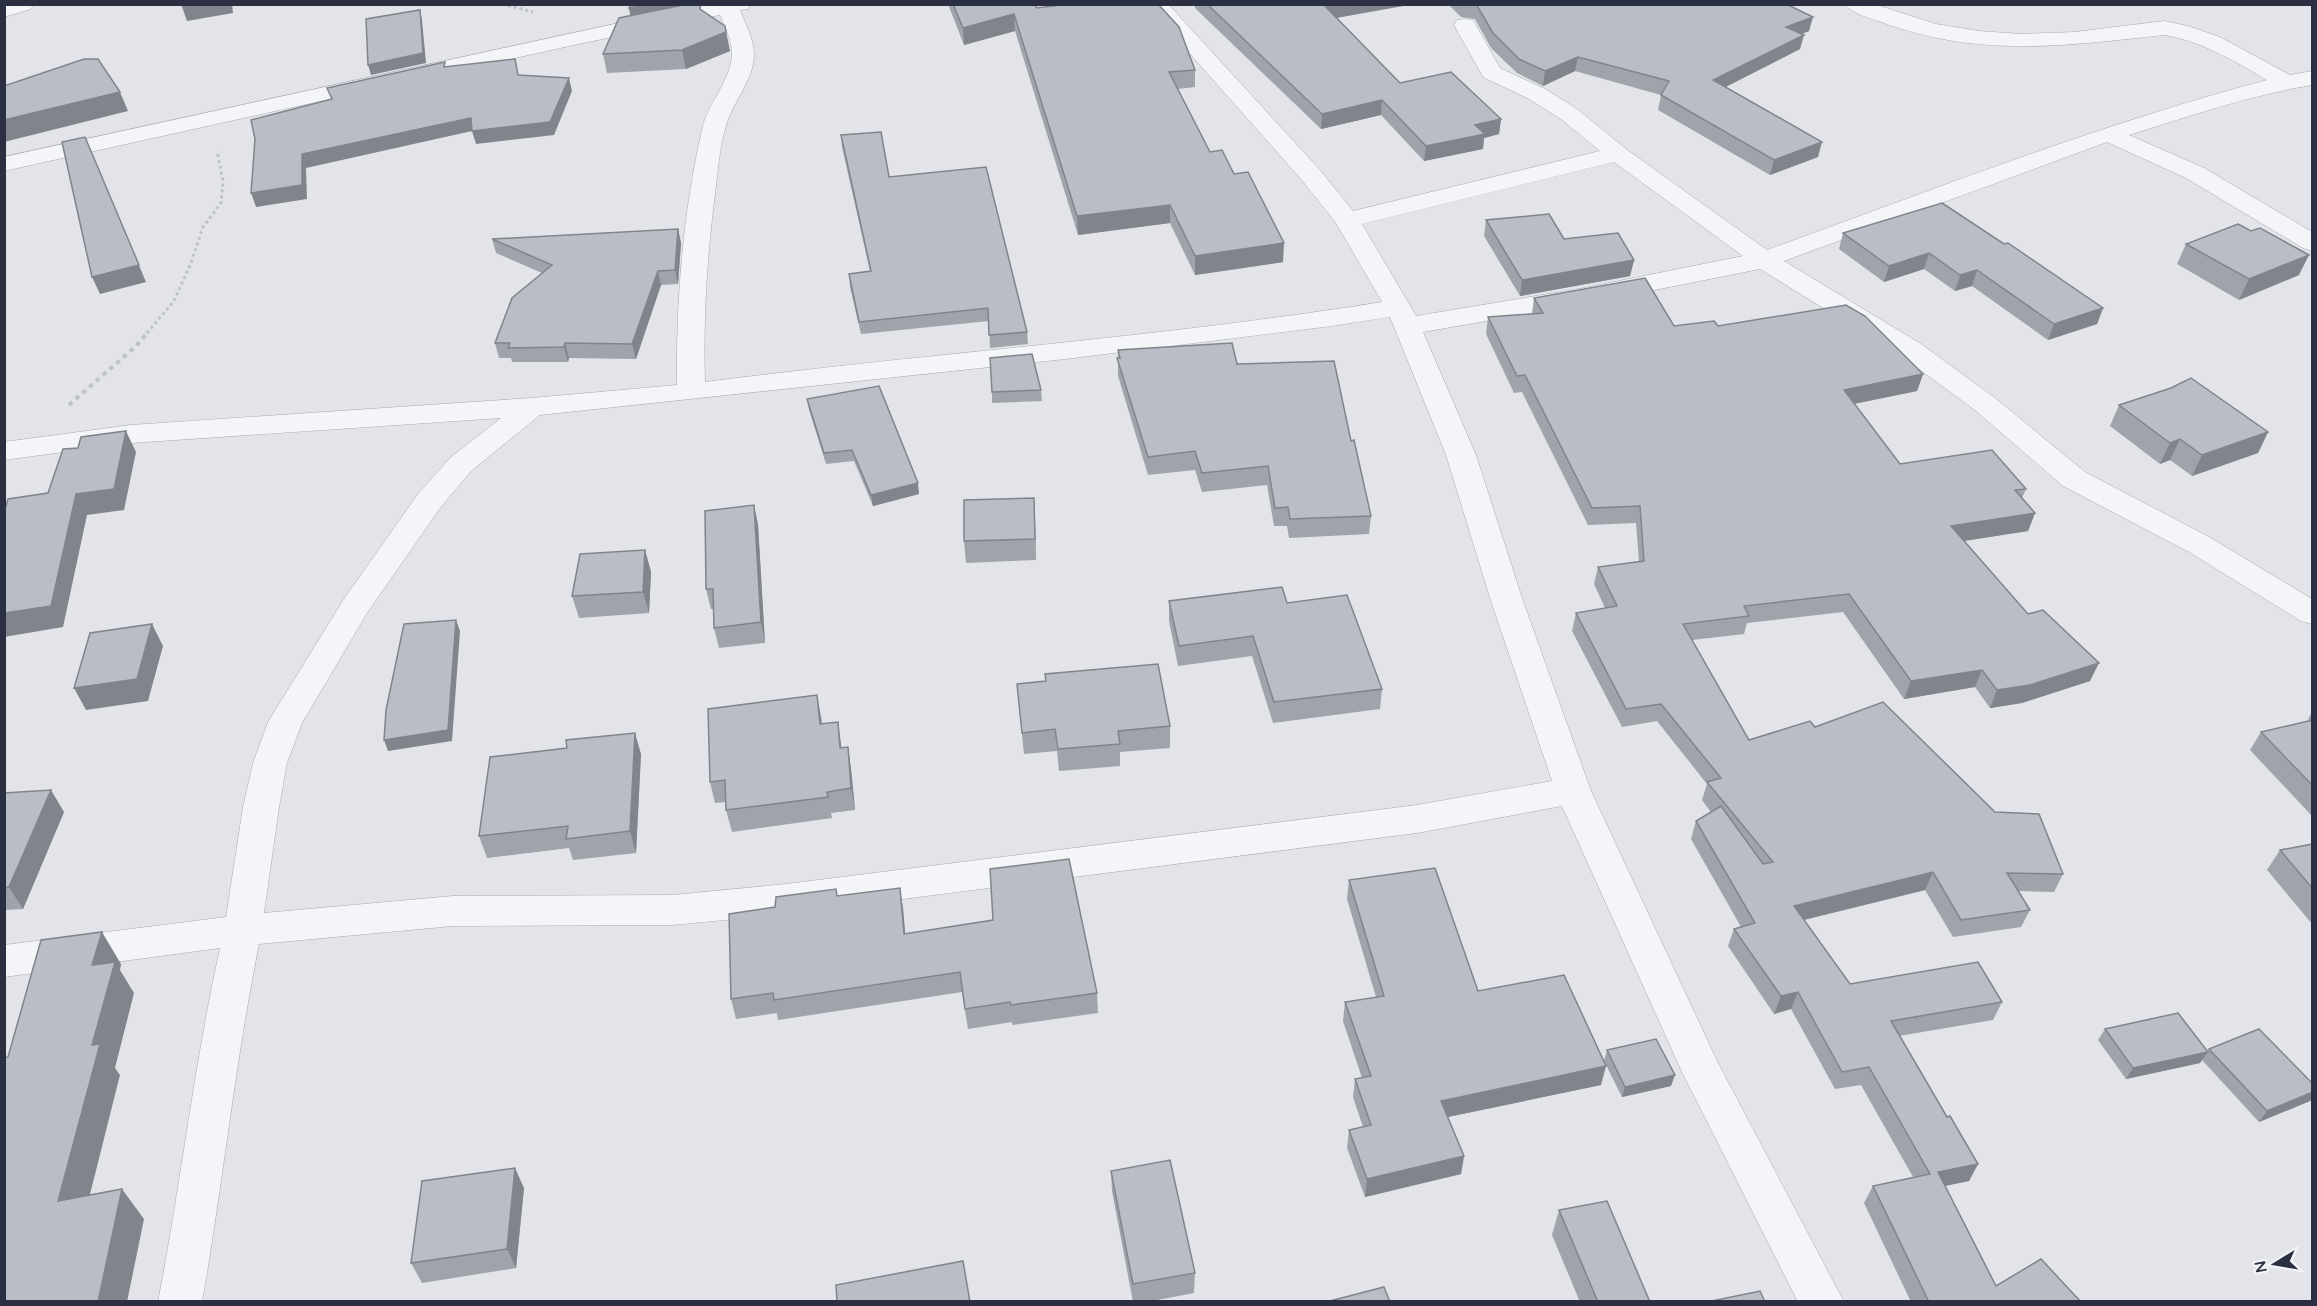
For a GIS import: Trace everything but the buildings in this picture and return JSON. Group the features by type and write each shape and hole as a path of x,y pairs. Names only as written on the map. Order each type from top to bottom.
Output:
{"street":[{"path":"4,11 23,4"},
{"path":"1156,4 1310,174 1347,220 1403,316 1461,455 1507,601 1573,791 1702,1072 1822,1302"},
{"path":"1855,4 1905,23 1968,36 2022,41 2164,28 2175,29 2201,36 2287,82"},
{"path":"4,164 731,5 743,52 740,73 724,99 714,126 709,152 696,243 690,323 691,392"},
{"path":"1465,25 1491,72 1537,94 1569,114 1618,154 1764,260 1911,350 1985,404 2074,479 2200,545 2313,613"},
{"path":"4,451 131,434 532,407 691,392 841,373 1077,350 1321,319 1403,316 1584,296 1764,260 2108,134 2193,107 2287,82 2313,78"},
{"path":"2108,134 2195,173 2313,243"},
{"path":"1347,220 1618,154"},
{"path":"180,1302 193,1232 224,1019 243,931 270,763 285,722 355,607 429,501 461,464 532,407"},
{"path":"4,961 194,935 453,911 673,910 786,899 1417,819 1573,791"}],"path":[{"path":"441,4 499,4"},
{"path":"63,409 135,347 157,324 174,301 203,227 221,203 223,192 217,147 206,118"}]}
